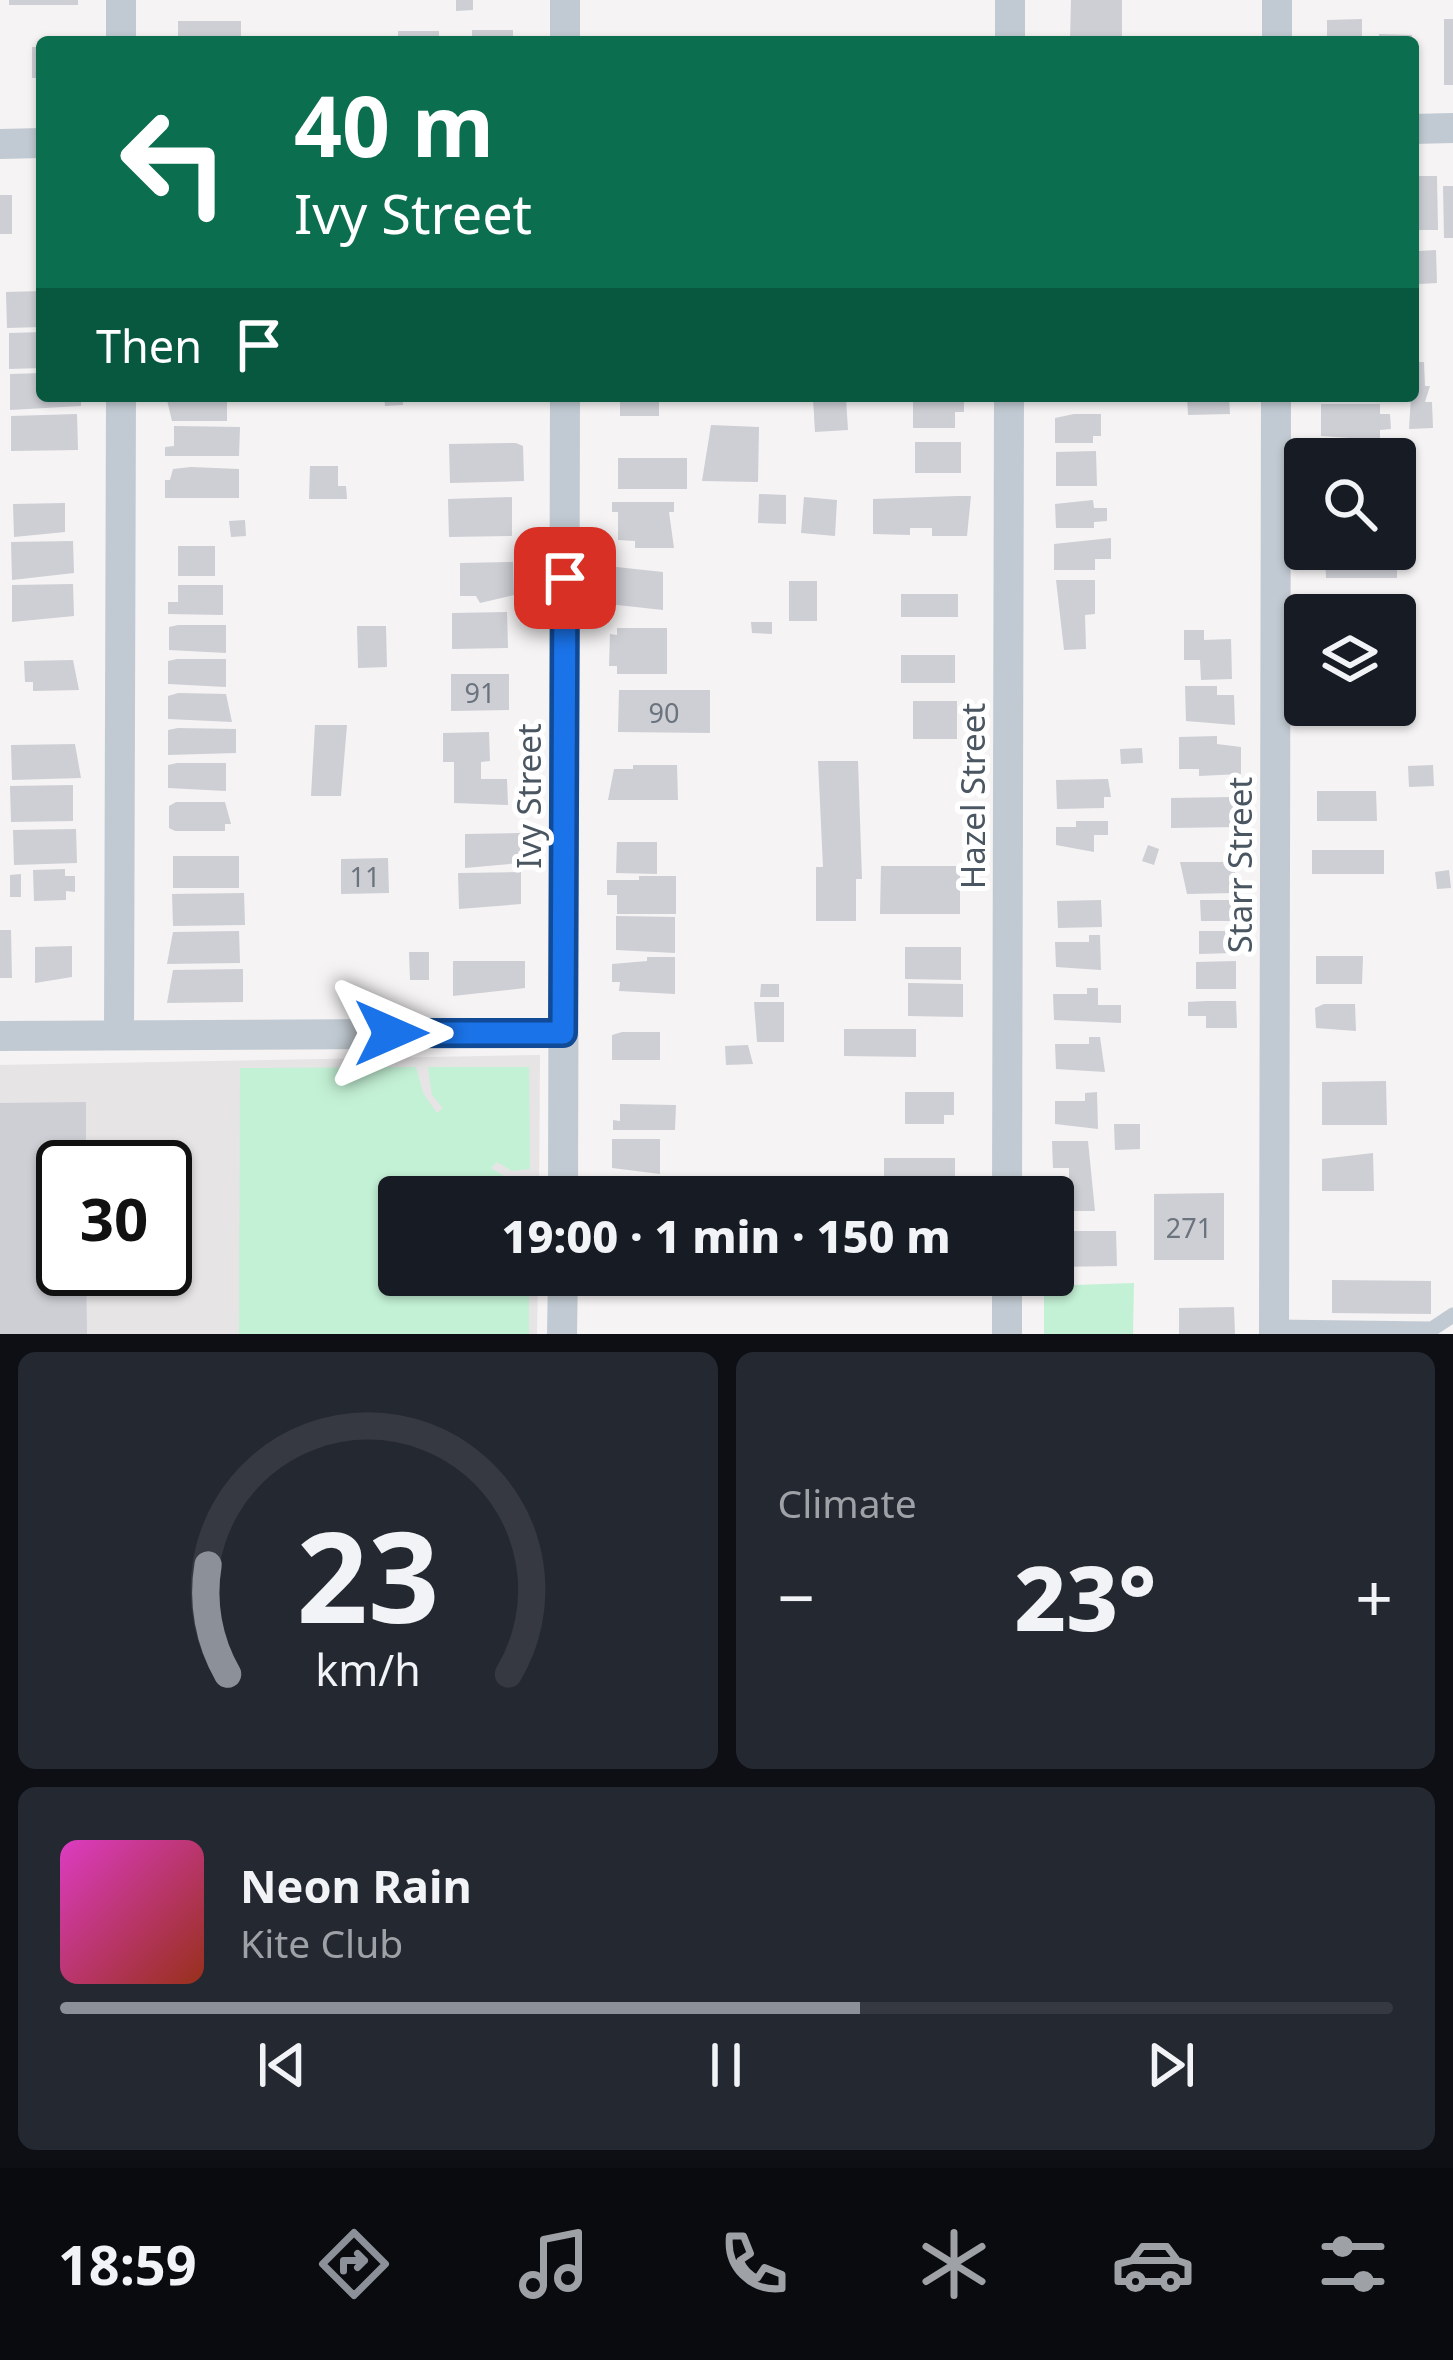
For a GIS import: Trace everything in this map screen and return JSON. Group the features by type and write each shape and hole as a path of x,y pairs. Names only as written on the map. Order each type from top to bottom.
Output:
{"street":[{"path":"121,0 121,36"},
{"path":"565,0 565,36"},
{"path":"1010,0 1010,36"},
{"path":"1276,0 1276,36"},
{"path":"1419,129 1453,128"},
{"path":"0,144 36,143"},
{"path":"119,1034 121,402"},
{"name":"Ivy Street","path":"563,1176 566,402"},
{"name":"Hazel Street","path":"1007,1176 1009,402"},
{"name":"Starr Street","path":"1274,1331 1276,402"},
{"path":"0,1036 563,1033"},
{"path":"562,1296 562,1334"},
{"path":"1007,1296 1007,1334"}],"lane":[{"path":"1274,1331 1432,1329 1453,1315"}],"shaded area":[{"path":"540,1055 539,1176 378,1176 378,1296 538,1296 537,1334 0,1334 0,1065"}],"green space":[{"path":"416,1067 423,1093 437,1113 443,1108 432,1095 428,1067 529,1067 530,1169 512,1171 497,1162 491,1168 504,1176 378,1176 378,1296 529,1296 529,1334 239,1334 240,1068"},
{"path":"1134,1283 1133,1334 1044,1334 1044,1296 1074,1296 1074,1285"}],"building":[{"path":"9,0 78,0 78,5 9,5"},
{"path":"456,0 473,0 473,10 456,11"},
{"path":"1071,0 1122,0 1122,36 1070,36"},
{"path":"1362,19 1362,36 1327,36 1327,20"},
{"path":"1444,19 1453,19 1453,85 1444,85"},
{"path":"178,21 241,21 241,36 178,36"},
{"path":"472,30 513,30 513,36 472,36"},
{"path":"398,31 439,31 439,36 398,36"},
{"path":"32,47 36,47 36,78 32,78"},
{"path":"1419,176 1437,176 1438,230 1419,230"},
{"path":"1443,186 1453,186 1453,238 1444,238"},
{"path":"0,195 12,195 12,234 0,234"},
{"path":"1436,250 1437,283 1419,284 1419,251"},
{"path":"36,291 36,327 7,328 6,292"},
{"path":"36,332 36,368 9,369 9,333"},
{"path":"1419,362 1424,362 1425,386 1430,386 1425,402 1432,402 1433,428 1409,429 1411,402 1419,402"},
{"path":"36,373 36,402 81,402 81,406 10,410 10,374"},
{"path":"167,402 227,402 227,421 172,421"},
{"path":"620,402 659,402 659,416 620,416"},
{"path":"813,402 846,402 848,430 815,432"},
{"path":"913,402 964,402 964,412 955,412 955,428 913,428"},
{"path":"1187,402 1229,402 1230,414 1188,415"},
{"path":"1321,404 1380,404 1380,414 1390,414 1391,429 1380,430 1380,438 1321,436"},
{"path":"77,414 78,450 11,451 11,416"},
{"path":"1101,414 1101,436 1093,436 1093,443 1055,443 1055,418"},
{"path":"711,425 759,427 758,482 702,481"},
{"path":"174,426 240,427 239,456 165,456 165,447 174,446"},
{"path":"915,442 961,442 961,473 915,473"},
{"path":"449,444 523,446 524,481 450,483"},
{"path":"1096,451 1097,486 1056,486 1056,452"},
{"path":"618,458 687,458 687,489 618,489"},
{"path":"310,466 338,466 338,486 346,486 347,499 309,499"},
{"path":"173,469 239,469 239,498 165,498 165,480 170,480"},
{"path":"759,494 786,495 786,524 758,523"},
{"path":"971,496 967,536 932,536 932,528 910,528 910,535 873,534 873,499"},
{"path":"512,497 512,536 449,537 448,499"},
{"path":"804,497 837,500 835,536 801,533"},
{"path":"1093,500 1094,508 1107,508 1107,521 1094,522 1094,528 1056,528 1055,504"},
{"path":"612,502 674,502 674,512 669,512 674,548 635,548 635,541 618,540 618,512 612,512"},
{"path":"65,503 65,532 14,537 13,504"},
{"path":"245,520 246,536 231,537 229,521"},
{"path":"1111,538 1111,559 1095,559 1095,570 1054,570 1054,544"},
{"path":"73,541 74,573 12,580 11,542"},
{"path":"178,546 215,546 215,576 178,576"},
{"path":"513,562 514,595 480,603 476,596 460,596 460,563"},
{"path":"607,566 663,572 663,610 608,604"},
{"path":"1326,570 1397,570 1397,578 1326,578"},
{"path":"1056,580 1095,580 1095,614 1085,615 1086,649 1064,650"},
{"path":"789,581 817,581 817,621 789,621"},
{"path":"73,584 74,616 12,622 12,585"},
{"path":"178,585 223,585 223,615 168,614 168,602 178,602"},
{"path":"901,594 958,594 958,617 901,617"},
{"path":"507,612 508,648 452,649 452,613"},
{"path":"751,622 772,622 772,634 752,633"},
{"path":"226,625 226,653 169,650 169,627"},
{"path":"357,626 386,626 387,667 358,668"},
{"path":"617,628 667,628 667,674 617,674 617,666 609,666 610,634 617,635"},
{"path":"1184,630 1204,630 1204,640 1231,639 1232,679 1201,680 1200,660 1184,660"},
{"path":"901,655 955,655 955,683 901,683"},
{"path":"226,659 226,687 168,684 168,661"},
{"path":"73,660 79,690 33,691 33,682 25,682 24,661"},
{"path":"451,674 509,674 509,710 451,711"},
{"path":"1185,686 1217,686 1217,695 1234,695 1235,725 1186,721"},
{"path":"619,690 710,690 710,733 618,732"},
{"path":"226,694 232,722 168,719 168,696"},
{"path":"913,701 957,701 957,739 913,739"},
{"path":"315,725 347,725 341,796 311,796"},
{"path":"236,729 236,753 168,755 168,730"},
{"path":"489,732 490,761 481,762 481,779 507,779 508,805 454,803 454,762 443,762 443,733"},
{"path":"1217,736 1217,744 1241,747 1241,774 1199,776 1199,769 1179,769 1179,737"},
{"path":"75,744 81,778 12,780 11,745"},
{"path":"1142,748 1143,763 1121,764 1120,749"},
{"path":"818,761 858,761 862,879 856,879 856,921 816,921 816,867 823,867"},
{"path":"226,763 226,791 168,788 168,765"},
{"path":"633,765 677,765 678,800 608,800 614,769 633,769"},
{"path":"1433,765 1434,786 1409,787 1408,766"},
{"path":"1108,779 1111,797 1104,797 1104,808 1057,809 1056,780"},
{"path":"73,785 73,821 11,822 10,786"},
{"path":"1317,791 1376,791 1377,821 1317,821"},
{"path":"1233,797 1233,817 1239,816 1239,827 1171,828 1171,798"},
{"path":"225,802 231,824 225,824 225,831 175,831 169,828 169,806"},
{"path":"1076,821 1108,821 1108,835 1094,835 1094,852 1056,845 1056,827 1076,827"},
{"path":"76,829 77,863 14,865 13,830"},
{"path":"520,833 520,863 465,868 465,834"},
{"path":"617,842 657,842 657,874 616,873"},
{"path":"1148,845 1159,849 1154,865 1142,861"},
{"path":"1312,850 1384,850 1384,874 1312,874"},
{"path":"173,856 239,856 239,888 173,888"},
{"path":"388,858 389,893 341,894 341,859"},
{"path":"1180,862 1235,862 1235,893 1187,894"},
{"path":"881,866 960,866 960,914 880,914"},
{"path":"65,869 65,876 75,876 75,892 66,891 66,900 34,901 33,870"},
{"path":"1449,870 1451,888 1437,889 1435,872"},
{"path":"521,872 521,904 459,909 458,873"},
{"path":"21,874 21,897 10,897 10,875"},
{"path":"639,876 676,876 676,914 617,914 617,895 607,895 607,880 639,880"},
{"path":"244,893 245,925 173,926 172,894"},
{"path":"1101,900 1102,927 1058,928 1057,901"},
{"path":"1200,900 1233,900 1234,921 1201,921"},
{"path":"616,916 675,917 675,953 616,950"},
{"path":"0,930 11,930 12,978 0,978"},
{"path":"239,931 240,963 167,964 173,932"},
{"path":"1199,931 1232,931 1233,953 1199,954"},
{"path":"1089,935 1100,935 1101,970 1056,967 1055,942 1089,942"},
{"path":"72,946 72,977 35,983 35,947"},
{"path":"905,947 961,947 961,980 905,979"},
{"path":"409,952 429,952 429,980 410,980"},
{"path":"1316,956 1363,956 1362,984 1316,984"},
{"path":"647,957 675,957 675,994 619,991 620,982 612,982 612,964 647,961"},
{"path":"453,961 525,961 525,988 453,996"},
{"path":"1236,961 1236,989 1196,989 1196,962"},
{"path":"243,969 243,1002 167,1003 173,970"},
{"path":"908,983 963,984 963,1017 908,1016"},
{"path":"761,984 779,984 779,997 760,997"},
{"path":"1087,988 1098,988 1098,1005 1121,1005 1121,1023 1054,1020 1053,994 1087,994"},
{"path":"1236,1001 1237,1028 1206,1028 1206,1016 1188,1016 1188,1002"},
{"path":"754,1002 784,1002 784,1042 757,1042"},
{"path":"1355,1004 1356,1031 1316,1028 1315,1008"},
{"path":"844,1029 916,1029 916,1057 844,1056"},
{"path":"660,1032 660,1060 612,1060 612,1035"},
{"path":"1089,1037 1100,1037 1105,1072 1056,1069 1055,1044 1089,1044"},
{"path":"748,1045 753,1064 726,1065 725,1046"},
{"path":"1386,1081 1387,1125 1322,1125 1322,1082"},
{"path":"905,1092 954,1092 954,1115 944,1115 944,1124 905,1124"},
{"path":"1097,1092 1098,1129 1055,1124 1055,1101 1085,1101 1085,1093"},
{"path":"86,1102 86,1140 36,1140 36,1296 86,1296 87,1334 0,1334 0,1103"},
{"path":"620,1104 676,1105 675,1130 613,1130 613,1120 620,1121"},
{"path":"1114,1124 1140,1124 1140,1149 1115,1150"},
{"path":"612,1139 660,1139 660,1174 612,1168"},
{"path":"1052,1141 1088,1141 1095,1211 1074,1211 1074,1176 1069,1176 1069,1168 1053,1168"},
{"path":"1373,1153 1374,1191 1322,1191 1322,1159"},
{"path":"884,1158 955,1158 955,1176 884,1176"},
{"path":"1224,1193 1224,1260 1154,1260 1154,1194"},
{"path":"1074,1231 1116,1231 1117,1266 1074,1267"},
{"path":"1332,1280 1431,1281 1431,1314 1332,1313"},
{"path":"1234,1307 1235,1334 1179,1334 1179,1308"}],"route":[{"path":"391,1033 563,1033 565,578"}]}
